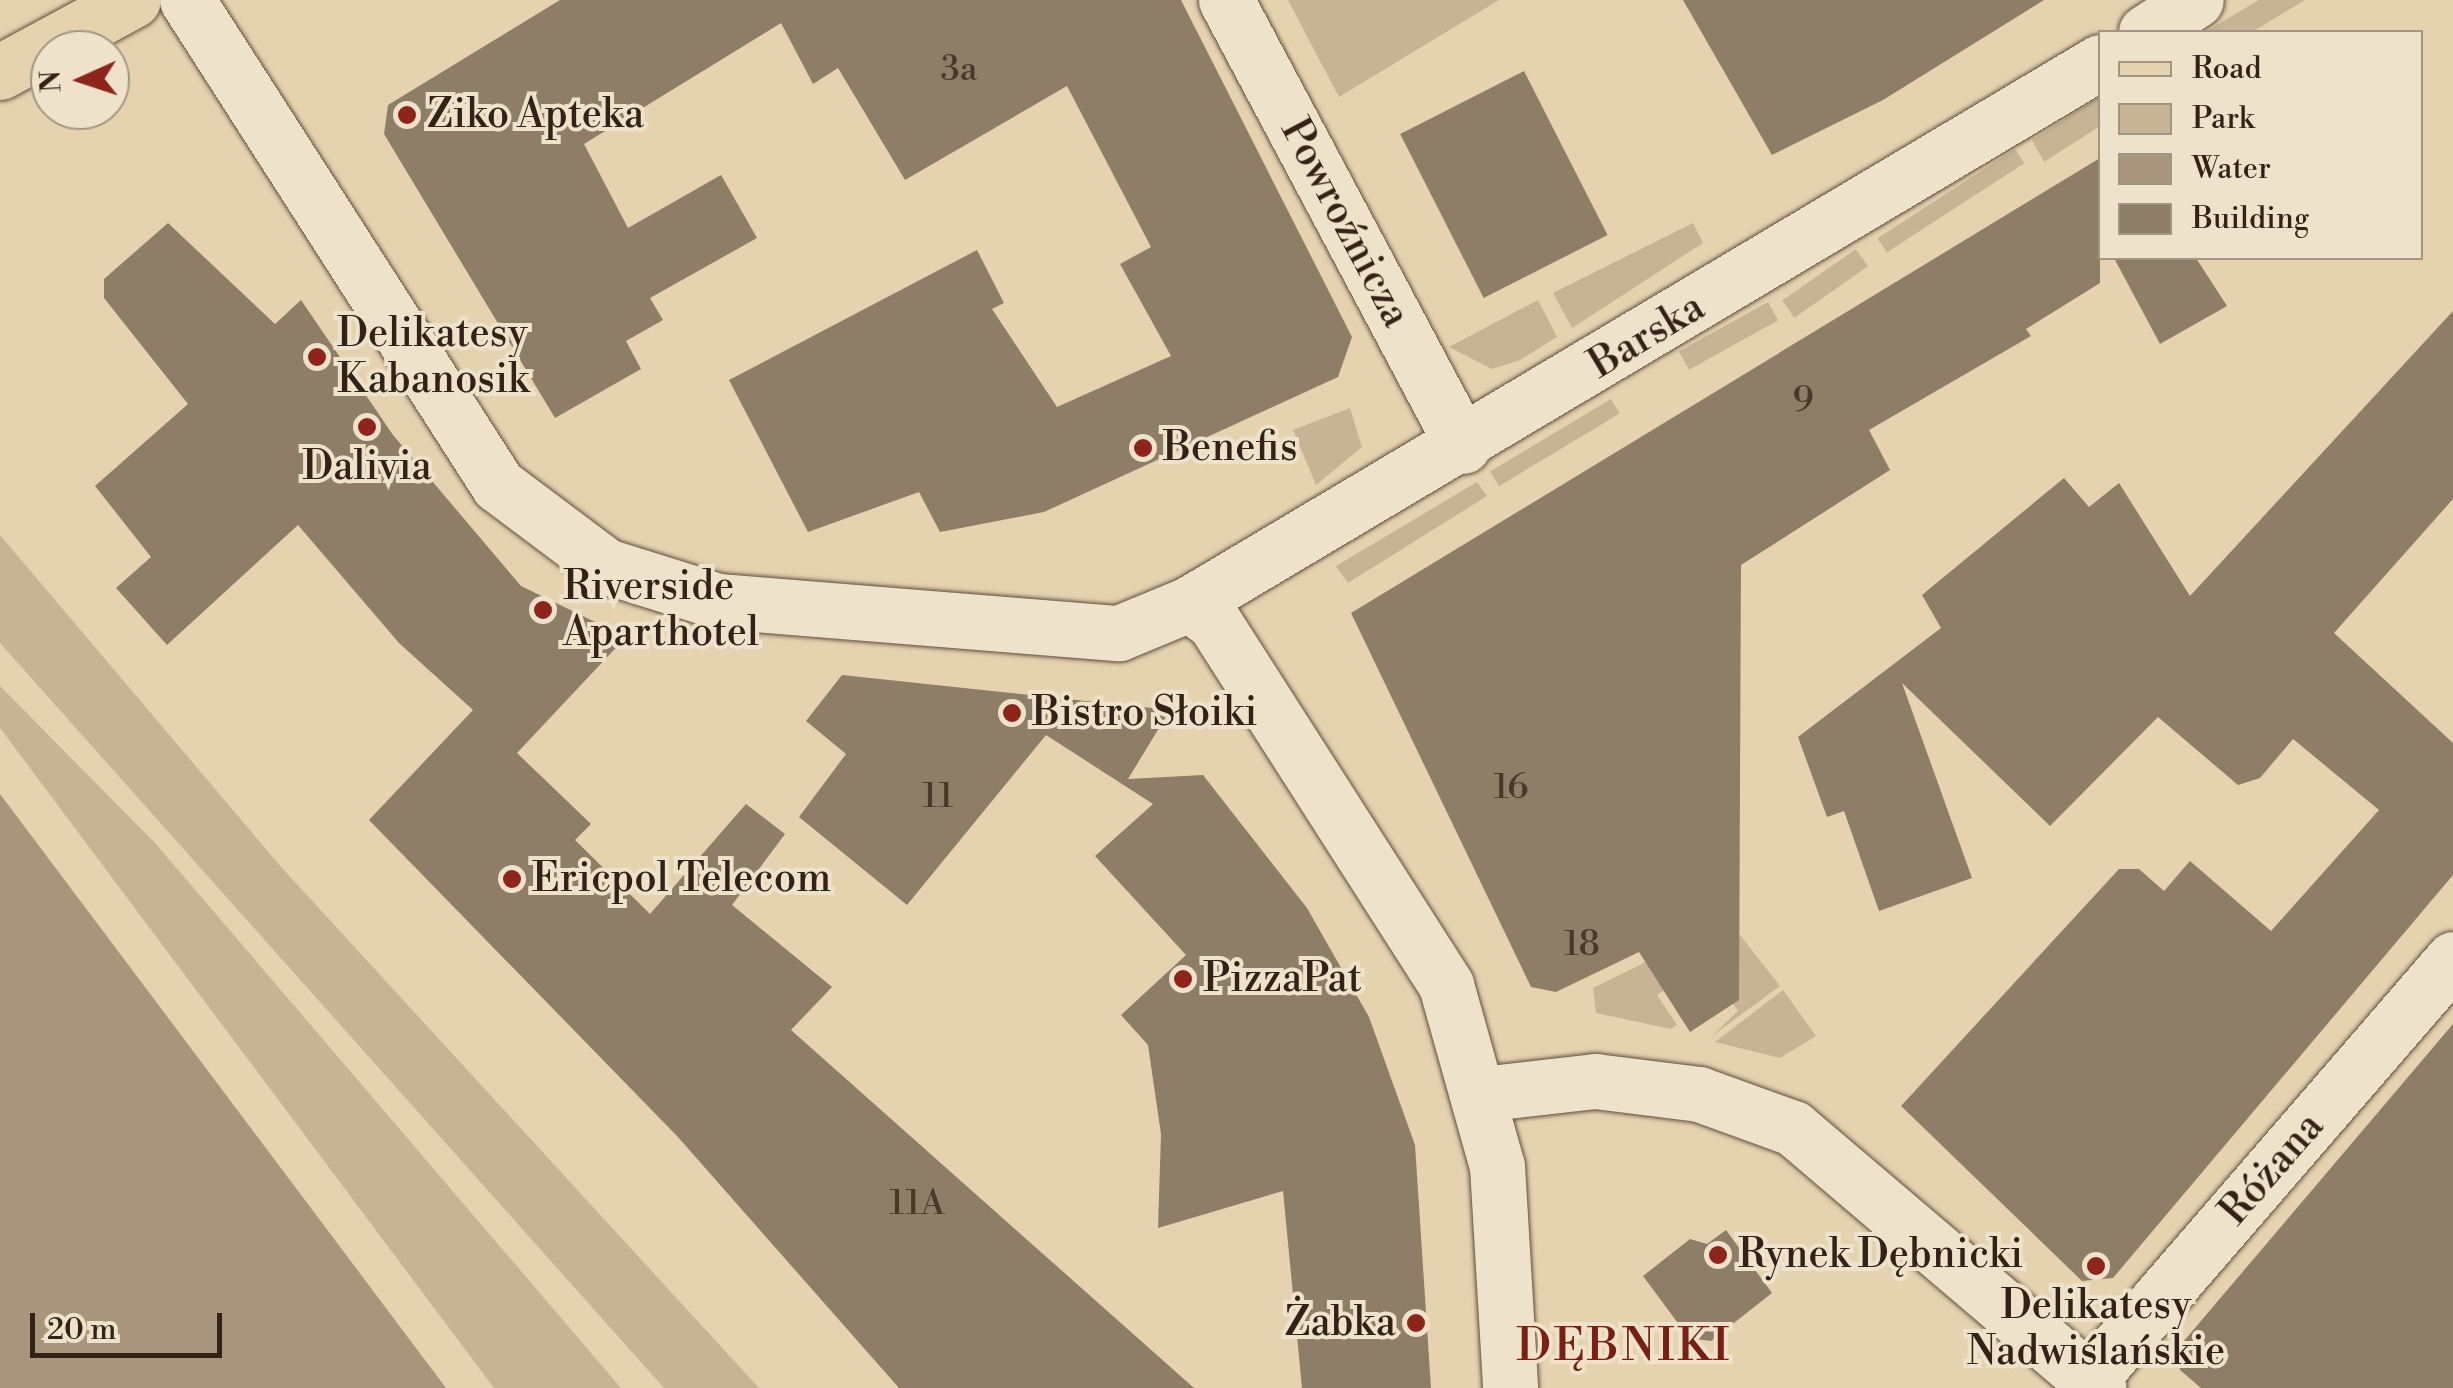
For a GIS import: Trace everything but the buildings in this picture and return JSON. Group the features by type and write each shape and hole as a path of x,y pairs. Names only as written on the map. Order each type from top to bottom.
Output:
{"main road":[{"path":"0,72 133,0"}],"street":[{"name":"Barska","path":"187,0 498,485 606,566 718,600 1119,633 1188,604 1462,446 2098,63"},
{"name":"Powroźnicza","path":"1226,0 1462,446"},
{"path":"2149,30 2196,0"},
{"path":"1188,604 1214,622 1397,896 1446,985 1482,1094 1502,1206 1510,1388"},
{"name":"Różana","path":"2094,1383 2453,959"},
{"path":"1482,1094 1595,1081 1699,1094 1792,1128 2094,1383"}],"green space":[{"path":"1288,0 1499,0 1339,97"},
{"path":"2259,0 2305,0 2255,30 2208,30"},
{"path":"2098,98 2098,127 2044,162 2032,140"},
{"path":"2015,149 2024,163 1887,253 1877,238"},
{"path":"1693,223 1703,243 1572,328 1553,293"},
{"path":"1856,249 1868,266 1794,318 1782,301"},
{"path":"1538,300 1557,337 1520,360 1492,369 1449,347"},
{"path":"1768,302 1778,320 1689,370 1679,351"},
{"path":"1611,399 1620,414 1499,486 1490,472"},
{"path":"1350,408 1362,447 1316,485 1293,430"},
{"path":"1477,482 1487,496 1348,583 1336,566"},
{"path":"0,535 282,868 759,1388 664,1388 0,643"},
{"path":"0,686 156,844 621,1388 494,1388 0,728"},
{"path":"1729,921 1780,986 1712,1036 1738,1011 1717,980 1690,974 1657,995 1677,1025 1671,1029 1596,1013 1593,988"},
{"path":"1783,990 1816,1036 1780,1058 1715,1042"}],"water":[{"path":"0,794 446,1388 0,1388"}],"place":[{"name":"Ziko Apteka","path":"407,115"},
{"name":"Delikatesy Kabanosik","path":"317,357"},
{"name":"Dalivia","path":"367,427"},
{"name":"Benefis","path":"1143,448"},
{"name":"Riverside Aparthotel","path":"543,610"},
{"name":"Bistro Słoiki","path":"1012,713"},
{"name":"Ericpol Telecom","path":"512,879"},
{"name":"PizzaPat","path":"1183,979"},
{"name":"Rynek Dębnicki","path":"1718,1255"},
{"name":"Delikatesy Nadwiślańskie","path":"2096,1266"},
{"name":"Żabka","path":"1416,1323"}],"district":[{"name":"DĘBNIKI","path":"1624,1347"}]}
